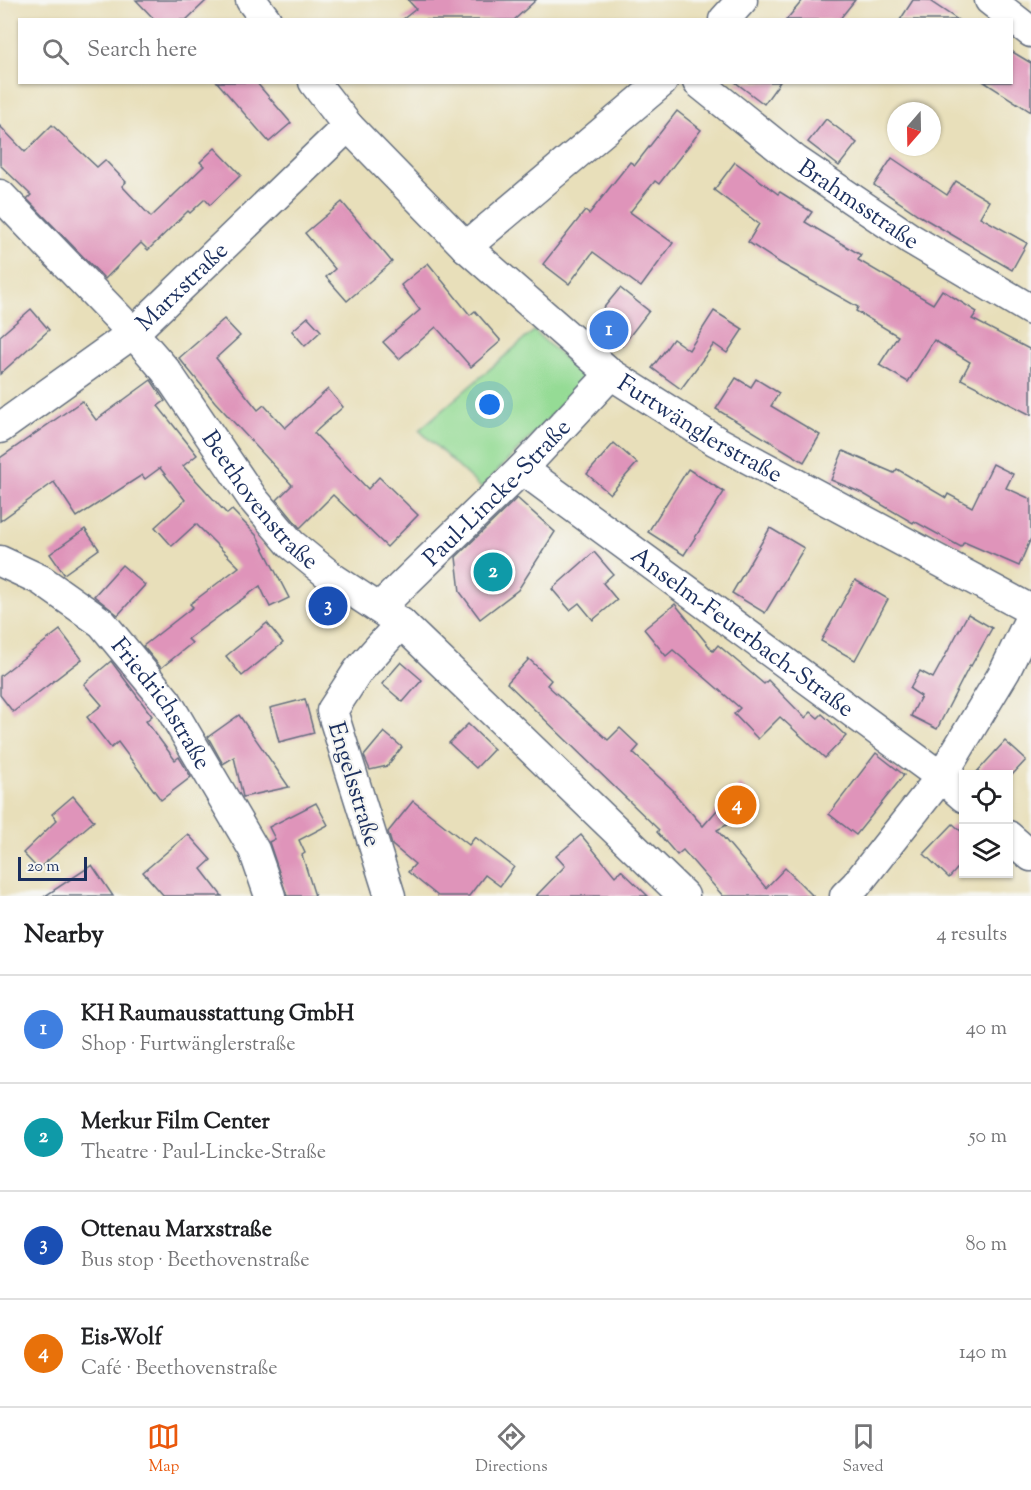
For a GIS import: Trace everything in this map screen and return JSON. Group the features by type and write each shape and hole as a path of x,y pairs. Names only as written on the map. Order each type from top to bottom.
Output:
{"street":[{"path":"251,0 264,18"},
{"path":"726,18 742,0"},
{"path":"990,0 1031,32"},
{"name":"Furtwänglerstraße","path":"316,84 348,126 466,247 611,374 716,441 1031,610"},
{"path":"466,247 660,84"},
{"name":"Brahmsstraße","path":"700,84 796,161 901,233 1031,310"},
{"name":"Marxstraße","path":"0,428 133,333 348,126"},
{"name":"Beethovenstraße","path":"0,195 133,333 166,371 253,499 291,544 334,579 390,615 684,896"},
{"name":"Paul-Lincke-Straße","path":"390,615 611,374"},
{"name":"Anselm-Feuerbach-Straße","path":"522,469 941,777 959,793"},
{"name":"Friedrichstraße","path":"0,561 41,580 102,623 167,702 254,850 270,896"},
{"name":"Engelsstraße","path":"390,615 358,672 332,711 390,896"},
{"path":"845,896 941,777 1005,671 1031,617"},
{"path":"1013,840 1031,856"}],"green space":[{"path":"534,331 587,379 481,488 419,430"}],"building":[{"path":"136,0 207,0 188,18 153,18"},
{"path":"408,0 536,0 516,18 405,18 416,9"},
{"path":"803,0 855,0 841,18 788,18"},
{"path":"913,0 928,0 955,18 901,18"},
{"path":"1013,52 1031,63 1031,112 987,84 1013,84"},
{"path":"219,84 258,84 291,123 269,142"},
{"path":"738,84 779,84 764,104"},
{"path":"677,111 701,130 659,184 655,181 630,212 673,243 641,287 593,252 569,284 543,264 585,211 589,214 630,162 635,165"},
{"path":"826,119 857,143 839,166 808,142"},
{"path":"52,125 97,167 105,160 126,182 122,186 151,217 204,166 200,162 215,148 241,175 210,205 205,199 190,213 188,211 148,250 141,243 105,279 27,199 31,195 0,165 0,126 25,152"},
{"path":"892,158 947,195 956,181 989,201 980,217 1027,243 1012,270 920,216 874,185"},
{"path":"735,162 778,194 780,192 812,212 805,222 861,255 858,260 933,304 942,290 977,312 972,319 1031,350 1031,415 961,379 970,362 934,340 908,382 879,365 898,336 856,311 858,307 780,263 748,242 759,224 714,190"},
{"path":"342,202 392,262 347,301 326,277 335,269 305,233"},
{"path":"428,263 470,315 475,311 501,341 471,367 436,327 399,359 383,342 420,310 401,285"},
{"path":"620,288 649,311 622,346 592,322"},
{"path":"31,309 49,330 0,374 0,336"},
{"path":"714,311 743,329 727,353 714,344 681,389 652,368 673,339 689,350"},
{"path":"308,317 321,331 305,346 292,331"},
{"path":"224,319 240,336 216,358 258,410 264,405 285,428 328,389 343,407 314,433 368,489 379,477 418,515 387,547 333,495 300,528 277,500 292,485 215,402 179,358"},
{"path":"736,378 751,387 756,379 779,393 771,406 820,435 804,462 716,409"},
{"path":"151,380 165,401 158,406 197,455 183,466 227,514 232,510 257,536 289,598 270,607 260,586 188,639 192,643 161,668 143,646 193,607 190,604 239,567 196,524 172,546 155,527 185,500 160,468 145,479 142,475 77,517 54,482 0,521 0,458 82,401 96,420"},
{"path":"614,443 637,463 610,494 587,474"},
{"path":"843,451 894,473 897,469 946,498 948,494 972,507 993,464 1013,474 1006,488 1031,499 1031,538 1019,566 964,542 961,547 914,521 913,523 862,493 831,480"},
{"path":"688,469 724,492 684,555 648,532"},
{"path":"517,498 555,532 518,590 480,619 460,592 456,557"},
{"path":"770,528 804,548 765,613 732,593"},
{"path":"85,529 99,549 64,574 50,554"},
{"path":"594,552 613,574 603,583 617,600 593,620 579,603 570,610 552,589"},
{"path":"122,565 145,585 118,615 94,596"},
{"path":"855,580 888,599 855,660 821,641"},
{"path":"675,604 713,651 718,645 764,684 768,680 805,718 811,712 818,718 822,714 846,736 825,758 780,717 758,739 734,714 740,708 673,650 666,656 644,629"},
{"path":"968,614 992,628 937,729 911,716 921,696 910,689 920,671 933,678"},
{"path":"267,623 283,643 242,676 226,656"},
{"path":"60,630 82,659 13,712 0,695 0,676"},
{"path":"529,659 551,680 547,685 608,740 620,728 639,746 633,753 674,791 703,826 740,784 756,801 738,819 717,830 766,888 785,868 813,896 723,896 683,850 677,855 657,832 659,830 507,683"},
{"path":"111,661 152,716 146,721 175,760 179,757 191,777 161,800 118,742 111,748 87,717 102,705 84,684"},
{"path":"401,662 422,680 403,702 382,684"},
{"path":"305,699 314,733 279,742 270,708"},
{"path":"239,715 289,787 243,797 234,757 223,764 208,737"},
{"path":"468,724 494,749 476,768 449,743"},
{"path":"384,732 402,747 387,766 370,770 364,756"},
{"path":"1005,741 1026,760 1013,774 1013,770 979,770"},
{"path":"876,753 904,775 856,835 829,814"},
{"path":"73,796 94,821 38,869 23,853 57,820 52,814"},
{"path":"413,801 469,845 475,837 514,867 500,886 485,875 469,896 438,896 408,872 415,864 392,845 388,832"},
{"path":"316,803 328,825 299,840 305,853 302,855 315,896 287,896 269,842 275,839 269,827"},
{"path":"953,824 959,829 959,867 949,878 924,854"},
{"path":"188,834 211,860 201,869 222,896 164,896 143,872"},
{"path":"581,835 615,876 621,870 648,896 536,896 565,866 556,856"},
{"path":"92,865 113,896 45,896"}],"place":[{"name":"KH Raumausstattung GmbH","path":"609,330"},
{"name":"Merkur Film Center","path":"493,572"},
{"name":"Ottenau Marxstraße","path":"328,606"},
{"name":"Eis-Wolf","path":"737,805"}]}
